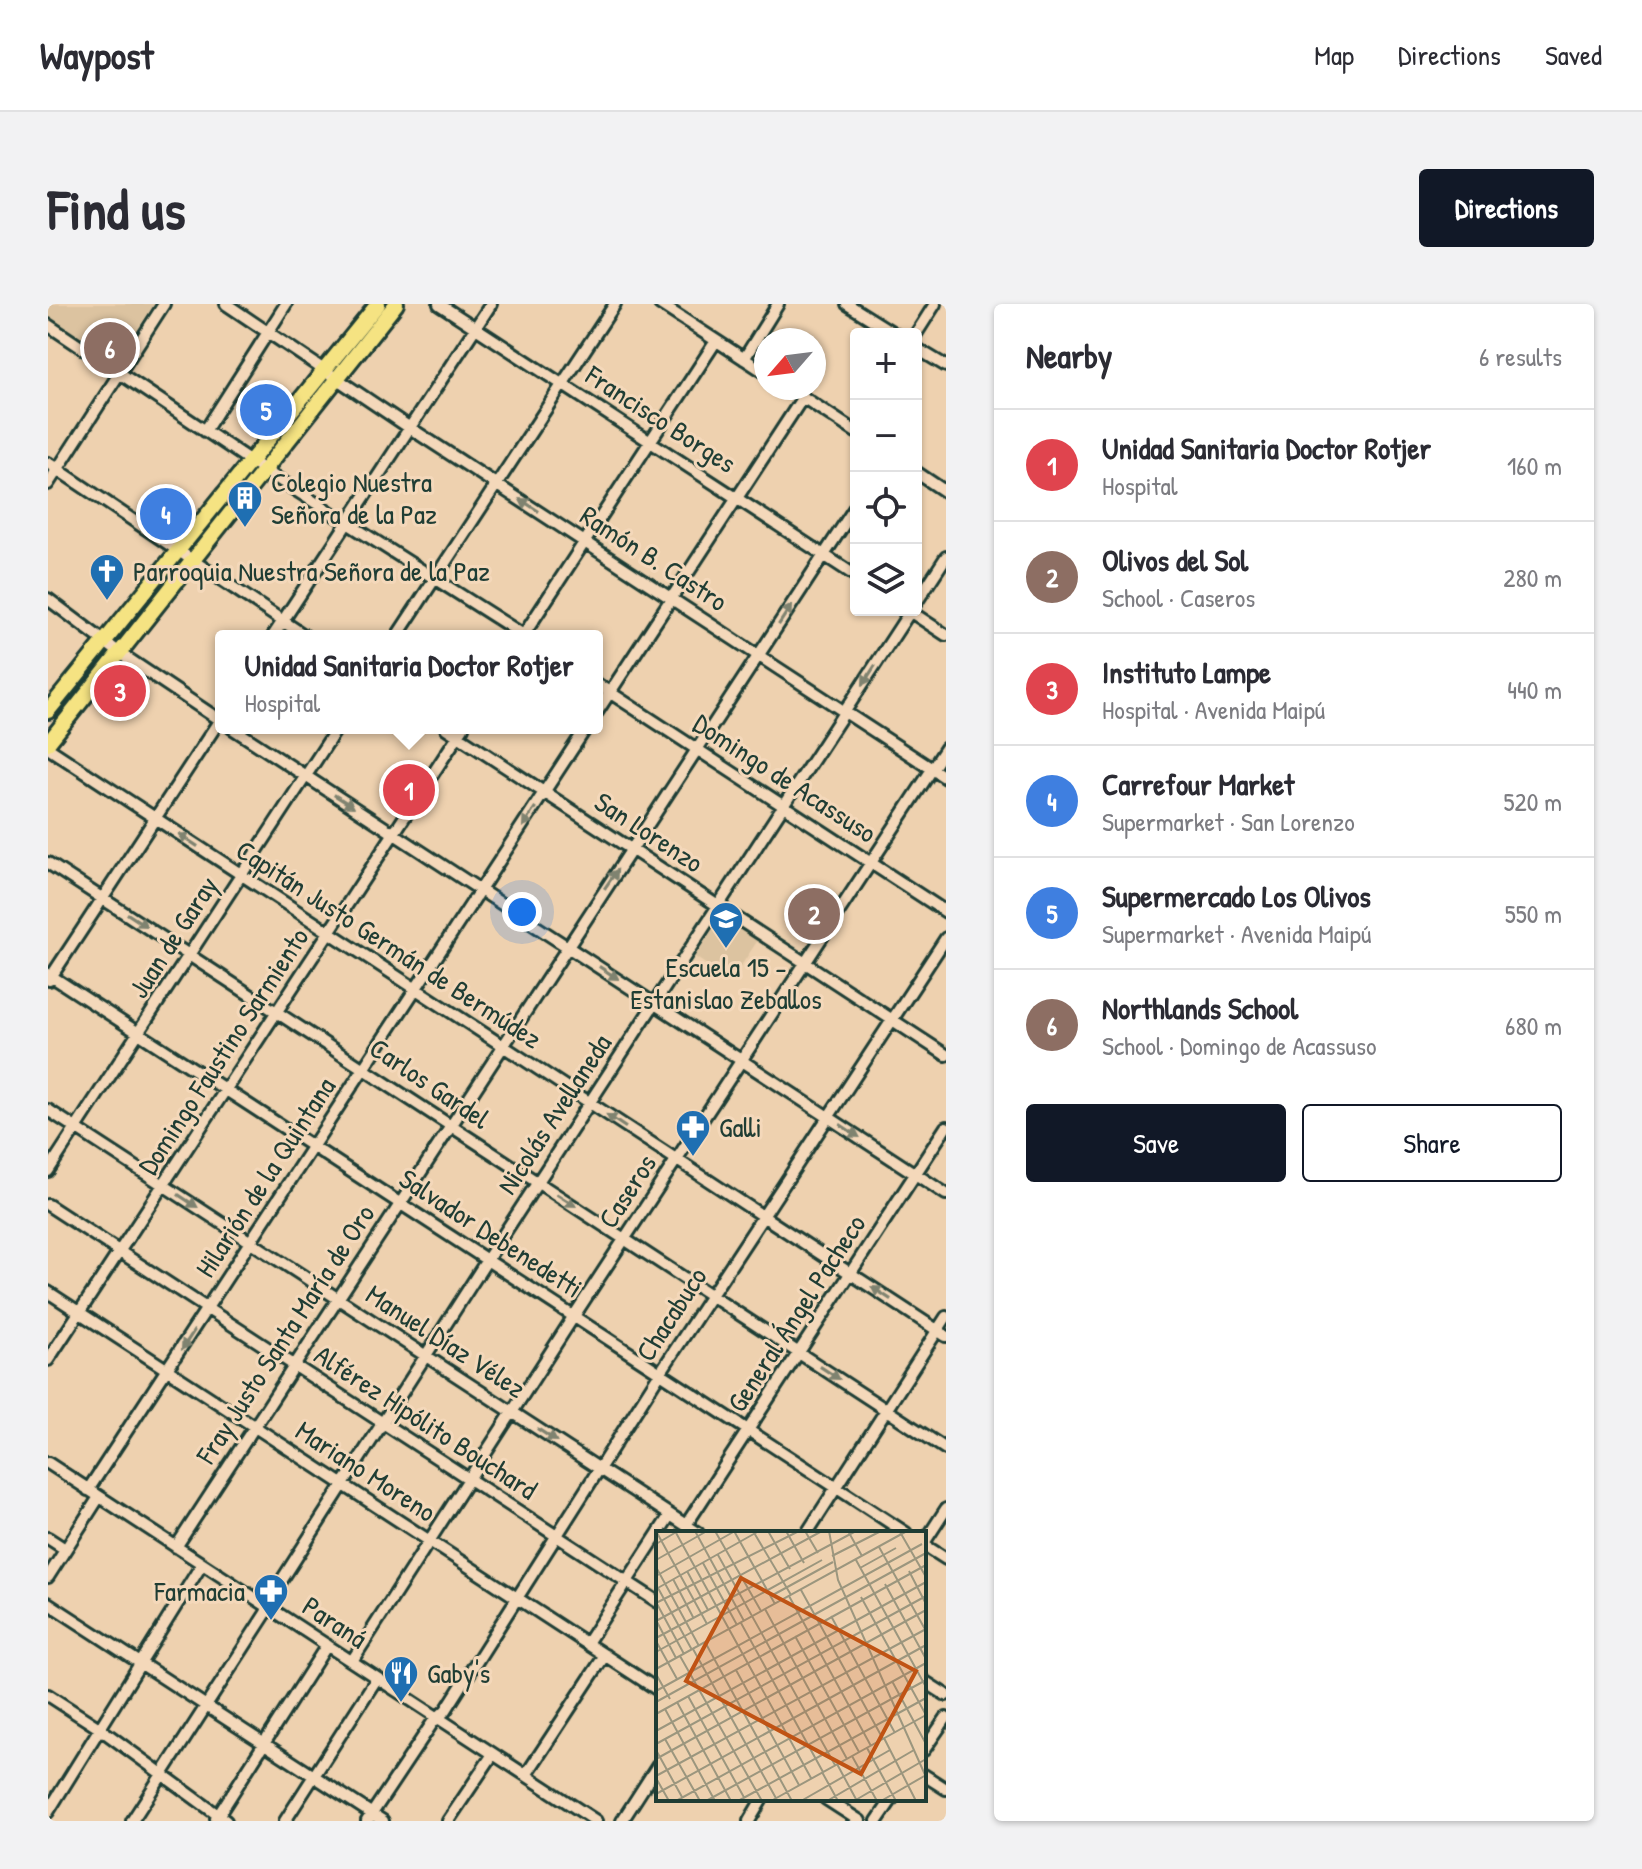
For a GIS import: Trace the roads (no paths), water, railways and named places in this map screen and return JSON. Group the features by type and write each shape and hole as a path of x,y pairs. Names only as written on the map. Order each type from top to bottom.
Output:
{"main road":[{"path":"48,745 264,470 378,304"},
{"path":"48,711 250,461 396,304"}],"street":[{"path":"48,484 53,466 164,304"},
{"name":"Ramón B. Castro","path":"226,304 946,778"},
{"path":"205,431 286,304"},
{"name":"Francisco Borges","path":"439,304 850,572"},
{"path":"277,630 491,304"},
{"path":"401,630 615,304"},
{"path":"660,304 754,365"},
{"path":"744,359 778,304"},
{"path":"847,304 885,328"},
{"path":"920,328 935,304"},
{"path":"48,325 250,461 514,630"},
{"path":"528,630 716,341"},
{"path":"922,352 946,366"},
{"path":"603,702 801,400"},
{"path":"808,400 850,426"},
{"path":"53,466 191,562 296,630"},
{"path":"922,476 946,492"},
{"name":"Fray Justo Santa María de Oro","path":"176,1547 850,515"},
{"name":"Nicolás Avellaneda","path":"922,593 946,557"},
{"path":"48,599 121,654 215,717"},
{"name":"Nicolás Avellaneda","path":"132,1821 207,1706 268,1607 271,1597 382,1422 907,616"},
{"path":"920,616 946,635"},
{"name":"Domingo de Acassuso","path":"603,688 946,912"},
{"path":"49,977 215,727"},
{"path":"241,734 946,1194"},
{"name":"Juan de Garay","path":"48,1171 333,734"},
{"name":"Domingo Faustino Sarmiento","path":"48,1360 459,734"},
{"name":"San Lorenzo","path":"463,734 545,793 946,1055"},
{"name":"Hilarión de la Quintana","path":"88,1490 582,734"},
{"name":"Capitán Justo Germán de Bermúdez","path":"48,745 241,876 330,931 942,1333"},
{"name":"Caseros","path":"352,1661 946,748"},
{"name":"Carlos Gardel","path":"48,863 946,1449"},
{"name":"Chacabuco","path":"369,1817 519,1599 660,1373 946,938"},
{"name":"Salvador Debenedetti","path":"49,977 227,1089 903,1531"},
{"name":"Manuel Díaz Vélez","path":"48,1110 695,1531"},
{"name":"General Ángel Pacheco","path":"686,1525 946,1127"},
{"name":"Alférez Hipólito Bouchard","path":"48,1205 656,1601"},
{"name":"Mariano Moreno","path":"48,1292 656,1689"},
{"path":"808,1531 885,1409 942,1333 946,1317"},
{"name":"Paraná","path":"48,1463 596,1821"},
{"path":"48,1577 99,1497"},
{"path":"926,1541 946,1509"},
{"path":"660,1531 670,1515"},
{"path":"587,1643 656,1536"},
{"path":"48,1538 65,1549"},
{"path":"926,1545 946,1559"},
{"path":"48,1812 202,1564"},
{"path":"48,1603 315,1777 369,1817 383,1821"},
{"path":"48,1695 163,1773 220,1819 327,1645"},
{"path":"526,1775 605,1655"},
{"path":"285,1821 377,1678"},
{"path":"926,1682 946,1695"},
{"path":"926,1747 946,1718"},
{"path":"448,1821 493,1754"},
{"path":"622,1821 656,1768"},
{"path":"926,1776 946,1789"},
{"path":"749,1821 761,1801"},
{"path":"829,1801 860,1821"},
{"path":"877,1821 891,1801"}],"place":[{"name":"Northlands School","path":"110,348"},
{"name":"Supermercado Los Olivos","path":"266,410"},
{"name":"Carrefour Market","path":"166,514"},
{"name":"Colegio Nuestra Señora de la Paz","path":"245,529"},
{"name":"Parroquia Nuestra Señora de la Paz","path":"107,602"},
{"name":"Instituto Lampe","path":"120,691"},
{"name":"Unidad Sanitaria Doctor Rotjer","path":"409,790"},
{"name":"Olivos del Sol","path":"814,914"},
{"name":"Escuela 15 - Estanislao Zeballos","path":"726,950"},
{"name":"Galli","path":"693,1158"},
{"name":"Farmacia","path":"271,1622"},
{"name":"Gaby's","path":"401,1704"}]}
